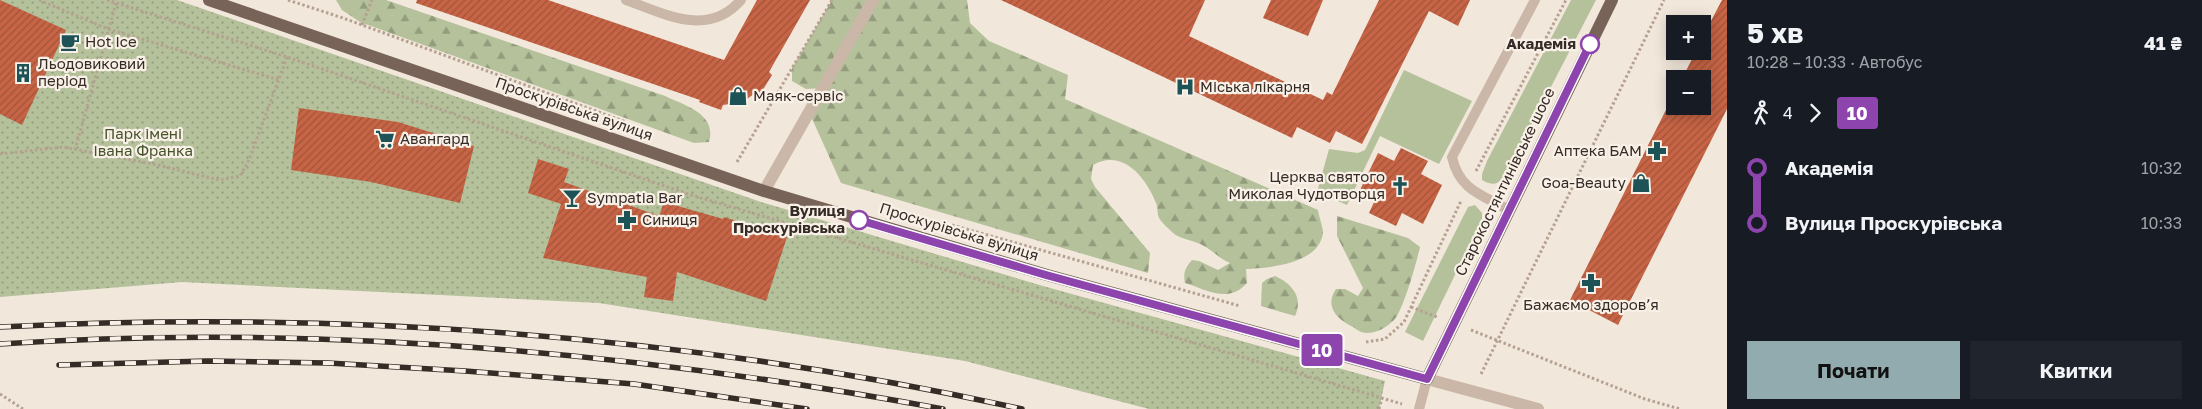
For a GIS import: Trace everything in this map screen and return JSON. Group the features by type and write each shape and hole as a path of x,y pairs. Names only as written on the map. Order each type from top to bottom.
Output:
{"main road":[{"name":"Проскурівська вулиця","path":"209,0 764,191 1046,275 1427,379"},
{"name":"Старокостянтинівське шосе","path":"1427,379 1612,0"}],"street":[{"path":"764,191 872,0"},
{"name":"Проскурівська вулиця","path":"1427,379 1538,409"}],"lane":[{"path":"626,0 686,21 724,16 741,0"},
{"path":"1509,210 1468,187 1455,172 1452,156 1535,0"},
{"path":"1420,409 1427,379"}],"path":[{"path":"39,0 108,29 279,80"},
{"path":"288,0 634,124"},
{"path":"362,25 372,0"},
{"path":"728,159 737,162 832,0"},
{"path":"1362,341 1385,339 1404,322 1468,187 1566,0"},
{"path":"1474,392 1496,340 1664,0"},
{"path":"76,150 116,3"},
{"path":"0,154 62,147 219,180 240,176 249,160 286,57"},
{"path":"944,223 1248,309"},
{"path":"1412,307 1645,399 1680,409"},
{"path":"0,394 23,409"},
{"path":"1379,409 1382,398"}],"green space":[{"name":"Парк імені Івана Франка","path":"0,0 177,0 761,202 1043,286 1385,381 1379,409 1149,409 965,361 599,303 182,282 0,297"},
{"path":"336,0 386,0 665,96 698,112 704,118 710,132 709,142 694,143 360,22 342,10"},
{"path":"832,0 967,0 970,23 989,41 1068,75 1065,99 1318,210 1323,233 1319,243 1313,252 1292,262 1246,269 1247,283 1233,293 1218,294 1185,283 1184,273 1192,260 1199,261 1218,270 1230,263 1200,244 1175,235 1159,218 1157,205 1152,193 1139,175 1132,168 1114,160 1093,165 1091,179 1095,187 1150,253 1148,273 841,183 809,112 823,88 806,89 792,81 792,68"},
{"path":"1571,0 1596,0 1503,178 1495,184 1482,180 1482,174 1487,161"},
{"path":"1404,70 1472,101 1439,164 1380,136 1347,205 1317,192 1329,149 1358,153 1365,150"},
{"path":"1475,205 1482,213 1482,219 1423,341 1405,332 1468,207"},
{"path":"1337,216 1408,238 1420,247 1398,315 1391,323 1378,331 1367,333 1358,330 1337,316 1332,307 1331,301 1336,289 1345,289 1358,296 1363,288 1337,236"},
{"path":"1275,276 1291,287 1297,297 1298,303 1295,316 1261,306 1262,283"}],"building":[{"name":"Льодовиковий період","path":"0,0 66,30 22,125 0,114"},
{"path":"417,0 548,0 724,60 757,0 810,0 769,72 772,75 759,96 755,93 743,102 723,105 721,110 699,102 700,100 416,3"},
{"path":"1001,0 1205,0 1189,36 1323,100 1327,92 1332,95 1379,0 1470,0 1458,26 1429,11 1362,144 1336,131 1330,143 1297,127 1292,138"},
{"path":"1271,0 1323,0 1308,36 1263,18"},
{"path":"1722,0 1727,0 1727,109 1618,325 1570,300 1666,110 1666,115 1711,115 1711,70 1686,70 1692,60 1711,60 1711,21"},
{"path":"299,108 398,122 474,146 460,203 371,182 291,170"},
{"path":"1401,148 1428,161 1421,174 1442,185 1423,224 1402,213 1396,226 1369,213 1375,200 1359,192 1378,153 1394,161"},
{"path":"538,159 569,169 564,182 659,216 664,202 723,219 724,217 787,237 766,301 677,272 673,301 644,297 647,277 543,258 561,204 528,193"}],"railway":[{"path":"0,327 128,323 257,322 386,326 514,334 642,346 770,363 896,384 1022,409"},
{"path":"0,344 118,338 236,337 355,340 473,347 592,358 709,372 827,389 943,409"},
{"path":"59,365 207,361 328,363 465,371 634,384 807,409"}],"bus line":[{"name":"10","path":"859,220 1046,275 1427,379 1590,44"}],"place":[{"name":"Hot Ice","path":"70,42"},
{"name":"Академія","path":"1590,44"},
{"name":"Льодовиковий період","path":"23,73"},
{"name":"Міська лікарня","path":"1185,87"},
{"name":"Маяк-сервіс","path":"738,96"},
{"name":"Авангард","path":"385,139"},
{"name":"Аптека БАМ","path":"1657,151"},
{"name":"Goa-Beauty","path":"1641,183"},
{"name":"Церква святого Миколая Чудотворця","path":"1400,186"},
{"name":"Sympatia Bar","path":"572,198"},
{"name":"Синиця","path":"627,220"},
{"name":"Вулиця Проскурівська","path":"859,220"},
{"name":"Бажаємо здоровʼя","path":"1591,283"}]}
